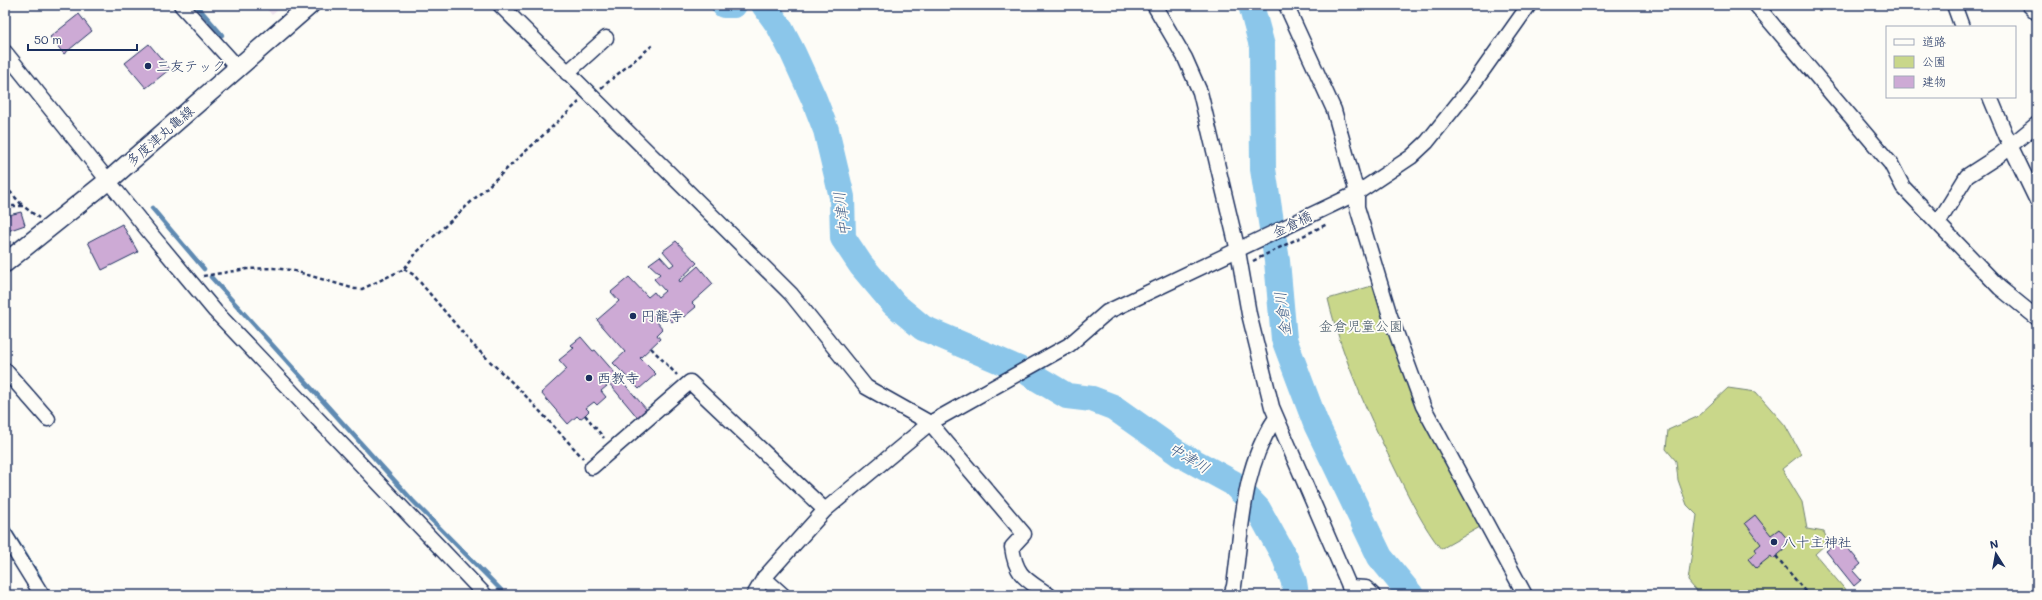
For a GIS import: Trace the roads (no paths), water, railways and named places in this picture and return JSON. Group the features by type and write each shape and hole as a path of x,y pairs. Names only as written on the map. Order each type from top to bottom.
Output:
{"main road":[{"name":"多度津丸亀線","path":"5,263 108,180 239,69 310,5"}],"street":[{"path":"181,5 239,69"},
{"path":"500,5 791,294 866,387 930,423 1024,534 1012,547 1014,564 1024,577 1049,595"},
{"path":"1154,5 1185,58 1200,92 1244,248 1258,357 1276,418 1351,591 1366,588 1373,595"},
{"path":"1286,5 1334,110 1357,194 1357,207 1388,309 1423,406 1525,595"},
{"name":"金倉橋","path":"754,595 764,578 825,510 930,423 1069,345 1107,312 1244,248 1334,203 1357,194 1411,157 1426,142 1471,87 1529,5"},
{"path":"1756,5 1891,164 1902,188 1938,223 2000,288 2037,318"},
{"path":"1954,5 1962,26"},
{"path":"2029,5 2037,13"},
{"path":"567,73 606,38"},
{"path":"5,52 215,311 485,595"},
{"path":"1990,98 2010,145 2037,201"},
{"path":"1938,223 1966,176 2037,124"},
{"path":"5,370 48,419"},
{"path":"592,467 690,382 825,510"},
{"path":"1231,595 1234,586 1248,482 1254,460 1266,431 1276,418"},
{"path":"5,535 42,595"},
{"path":"764,578 783,595"}],"waterway":[{"path":"196,5 222,35"},
{"name":"中津川","path":"724,5 734,5"},
{"name":"中津川","path":"764,5 779,26 793,53 826,130 842,197 843,238 861,265 894,304 923,328 1019,369"},
{"name":"金倉川","path":"1251,5 1262,46 1263,169 1277,261 1284,339 1316,424 1380,557 1411,595"},
{"path":"152,208 204,269"},
{"path":"211,277 413,501 506,595"},
{"name":"中津川","path":"1030,374 1067,396 1092,399 1113,407 1178,453 1233,483 1258,509 1285,558 1294,582 1296,595"},
{"path":"5,523 40,578"}],"place":[{"name":"三友テック","path":"148,66"},
{"name":"円龍寺","path":"633,316"},
{"name":"西教寺","path":"589,378"},
{"name":"八十主神社","path":"1774,542"}],"park label":[{"name":"金倉児童公園","path":"1361,326"}]}
